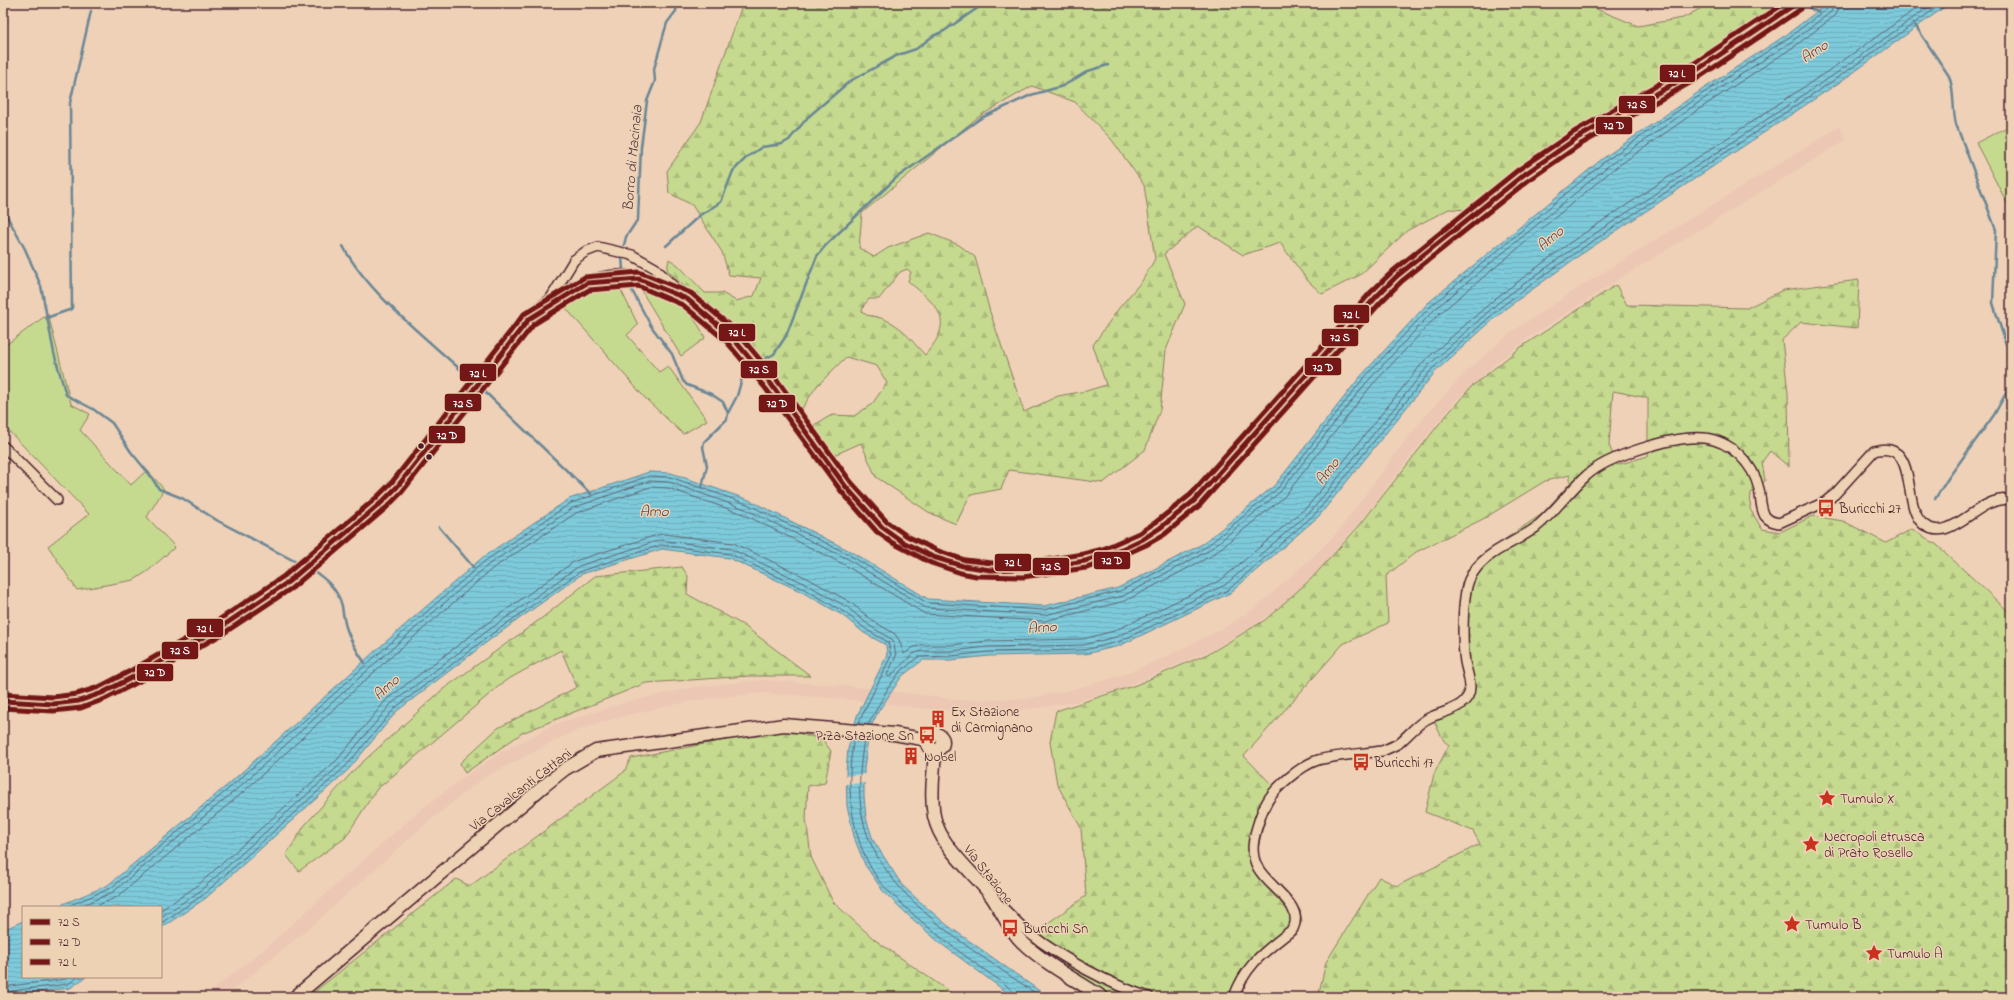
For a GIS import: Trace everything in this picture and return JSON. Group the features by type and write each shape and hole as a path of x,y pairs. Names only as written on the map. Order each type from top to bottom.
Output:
{"main road":[{"path":"3,701 53,704 90,698 135,676 221,627 261,602 288,582 376,507 413,468 529,319 549,301 573,287 594,280 615,277 639,278 664,285 688,298 716,321 735,340 802,427 832,470 883,528 907,544 936,559 970,569 1004,572 1078,563 1116,552 1147,538 1173,520 1237,453 1376,297 1397,276 1522,176 1577,138 1698,70 1797,3"}],"street":[{"path":"549,301 574,260 585,252 598,247 632,255 655,268 679,292"},
{"path":"1234,997 1246,971 1253,962 1293,930 1296,922 1294,911 1288,902 1267,882 1258,868 1253,856 1255,833 1267,801 1278,787 1307,765 1318,760 1382,751 1390,748 1430,717 1444,713 1466,700 1469,694 1470,682 1465,661 1464,603 1470,580 1487,557 1534,528 1550,514 1587,475 1614,459 1670,440 1705,438 1728,446 1738,453 1748,465 1756,478 1765,516 1771,521 1779,522 1825,502 1835,494 1874,451 1882,449 1899,456 1905,463 1914,508 1923,524 1936,530 1952,527 1989,502 2011,500"},
{"path":"3,446 57,500"},
{"name":"Via Cavalcanti Cattani","path":"295,997 545,785 578,761 596,751 784,725 864,731"},
{"name":"Via Stazione","path":"864,731 894,734 931,745 934,818 949,847 992,897 1008,924 1022,942 1051,964 1102,997"},
{"path":"992,897 1027,932 1042,943 1108,981 1149,997"}],"shaded area":[{"path":"1839,127 1846,140 1619,279 1525,340 1495,364 1458,398 1409,458 1367,514 1313,576 1295,594 1255,625 1214,649 1121,689 1074,702 1043,707 1010,711 937,710 846,699 763,693 695,700 627,715 587,727 568,734 485,777 421,828 315,923 239,985 222,997 204,997 262,951 419,811 464,777 502,752 556,724 627,702 695,687 763,680 848,686 961,700 1026,699 1075,689 1120,676 1155,662 1224,628 1258,606 1338,532 1401,446 1429,412 1467,371 1513,331 1588,282"}],"green space":[{"path":"743,3 1582,3 1638,26 1683,18 1710,3 1790,3 1470,210 1449,209 1408,230 1360,275 1322,294 1308,281 1280,243 1243,255 1198,226 1164,254 1185,304 1166,350 1160,410 1145,450 1103,483 1009,470 1001,489 970,495 956,524 930,513 876,477 861,443 832,456 812,426 832,415 854,416 872,404 887,383 877,366 846,357 816,387 801,410 735,327 686,288 667,270 669,259 678,265 705,293 722,293 736,301 754,296 761,278 729,275 722,252 692,205 669,193 667,171 701,122","holes":["1032,86 1075,102 1112,140 1144,185 1155,259 1142,281 1119,308 1093,345 1106,385 1086,391 1058,396 1024,412 990,312 975,257 959,245 929,233 888,248 874,257 859,248 862,213 978,117","907,269 911,272 908,281 935,306 941,322 940,332 935,343 925,355 900,328 886,320 866,315 862,311 864,305 869,299 879,299 900,272"]},
{"path":"2011,125 2011,209 2010,209 1976,143"},
{"path":"1859,280 1857,328 1801,322 1782,340 1788,393 1789,467 1770,451 1762,462 1765,481 1751,493 1750,509 1762,529 1780,532 1813,516 1843,521 1886,543 1912,529 1937,545 2011,614 2011,997 1318,997 1326,962 1379,877 1397,886 1480,844 1473,831 1425,812 1434,774 1449,745 1444,741 1430,714 1459,699 1467,683 1465,579 1486,552 1542,514 1570,483 1570,475 1545,481 1483,519 1416,552 1386,576 1388,623 1343,644 1244,756 1279,792 1264,823 1257,857 1272,881 1300,910 1302,921 1295,934 1257,964 1244,983 1238,997 1110,997 1064,967 1038,930 1086,896 1081,828 1057,784 1050,742 1056,711 1136,685 1212,652 1265,620 1311,579 1360,525 1439,424 1471,387 1521,347 1616,285 1627,305 1747,308 1783,290","holes":["1613,391 1648,398 1648,456 1617,465 1609,445"]},
{"path":"619,286 638,325 627,335 659,372 668,366 707,420 683,434 645,398 564,306 583,293 596,289"},
{"path":"641,290 651,291 670,299 679,305 695,321 705,338 681,356"},
{"path":"48,314 71,404 90,414 80,430 131,485 147,470 164,489 147,517 175,547 148,571 134,580 77,590 48,546 89,514 3,425 3,347"},
{"path":"682,567 688,576 687,594 743,625 811,676 749,676 646,683 522,733 465,773 460,763 498,728 577,687 561,650 505,681 376,790 345,838 299,871 286,855 305,825 355,769 442,690 542,618 595,576"},
{"path":"782,729 822,739 831,751 825,783 808,786 806,818 811,857 833,902 875,940 957,997 308,997 456,879 470,886 624,772 631,758"}],"water":[{"name":"Arno","path":"1828,3 1950,3 1843,80 1580,255 1505,309 1436,371 1319,516 1230,593 1119,646 1085,654 989,656 951,660 923,660 902,676 878,712 872,724 868,739 864,768 864,796 866,818 873,840 902,885 918,900 947,925 1048,997 1013,997 940,943 909,916 883,891 865,865 855,840 847,806 846,772 848,749 857,716 887,655 886,645 864,633 842,615 802,592 729,558 662,549 582,574 491,639 397,711 349,769 206,898 162,927 162,906 58,906 108,885 231,782 374,652 483,557 569,499 649,472 671,473 749,500 850,551 928,599 1044,606 1118,588 1204,543 1275,485 1360,377 1428,303 1602,159 1703,89 1786,35"},
{"path":"22,921 22,978 85,978 70,988 3,996 3,930"}],"pier":[{"path":"866,774 866,783 844,784 844,776"}],"waterway":[{"name":"Borro di Macinaia","path":"624,245 626,237 638,219 641,147 647,101 655,81 654,69 667,23 676,11 677,3"},
{"path":"666,246 700,215 721,202 733,171 747,157 762,147 782,144 789,140 808,117 850,81 898,55 916,49 933,36 944,31 985,3"},
{"path":"1803,3 1819,12"},
{"path":"46,318 72,309 70,103 91,11"},
{"path":"1915,25 1949,76 1952,88 1956,124 1996,230 1993,303 2011,360"},
{"path":"761,361 774,354 786,336 817,256 826,245 896,178 981,118 1031,95 1063,86 1088,71 1108,65"},
{"path":"3,209 25,249 41,286 54,353 66,395 93,409 112,423 131,452 150,475 159,489 182,498 218,521 302,565"},
{"path":"343,246 354,265 385,301 474,382"},
{"name":"Borro di Macinaia","path":"622,256 623,270"},
{"name":"Borro di Macinaia","path":"629,285 651,326 672,354 683,381 687,385 711,394 723,402 728,413 727,419 704,442 703,447 707,466 702,487"},
{"path":"728,413 737,396 743,375 751,367"},
{"path":"1935,499 1994,415 2011,384"},
{"path":"481,388 591,494"},
{"path":"439,527 474,568"},
{"path":"310,569 330,584 337,594 342,606 344,621 349,634 365,663"}],"transit line":[{"path":"3,694 53,697 77,694 99,687 132,670 217,621 284,576 376,498 392,482 524,314 585,277 639,272 691,293 736,331 777,380 851,482 887,522 907,536 936,550 965,560 992,563 1039,561 1083,554 1103,549 1139,533 1156,522 1190,495 1371,292 1393,271 1518,170 1574,132 1687,68 1785,3"},
{"path":"3,701 53,704 79,701 102,693 221,627 288,582 381,503 397,487 529,319 587,283 639,279 687,299 731,336 771,384 846,487 882,527 903,542 933,557 963,566 991,570 1040,568 1085,561 1124,548 1143,539 1160,528 1195,500 1376,297 1397,276 1522,176 1577,138 1691,74 1797,3"},
{"path":"3,708 53,711 81,708 105,699 224,633 292,588 386,508 402,492 534,324 589,290 638,286 683,305 726,341 766,389 841,491 877,532 891,542 931,563 961,573 976,576 1023,577 1086,568 1108,562 1146,545 1165,534 1200,505 1381,302 1402,281 1526,182 1581,144 1695,80 1801,9"}],"place":[{"name":"Buricchi 27","path":"1826,508"},
{"name":"Ex Stazione di Carmignano","path":"938,719"},
{"name":"P.Za Stazione Sn","path":"927,735"},
{"name":"Nobel","path":"911,756"},
{"name":"Buricchi 17","path":"1361,762"},
{"name":"Tumulo X","path":"1827,798"},
{"name":"Necropoli etrusca di Prato Rosello","path":"1811,844"},
{"name":"Tumulo B","path":"1792,924"},
{"name":"Buricchi Sn","path":"1010,928"},
{"name":"Tumulo A","path":"1874,953"}]}
